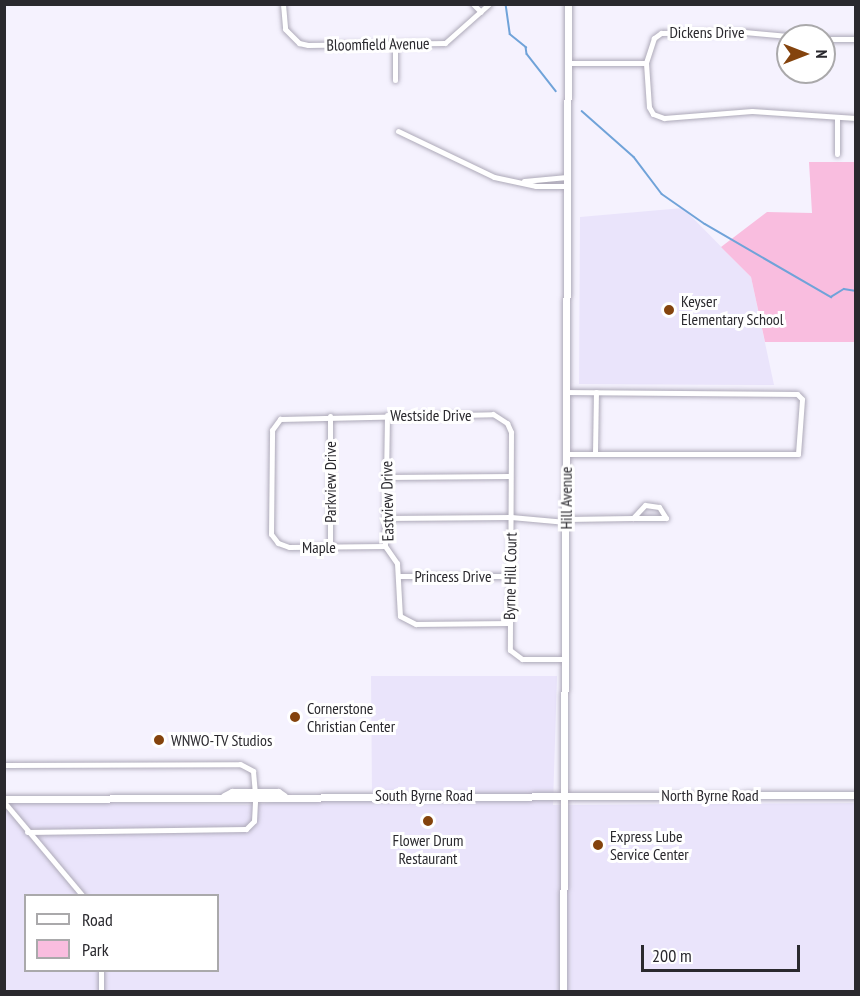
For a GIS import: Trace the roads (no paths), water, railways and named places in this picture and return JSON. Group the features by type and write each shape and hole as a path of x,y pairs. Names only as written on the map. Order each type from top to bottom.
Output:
{"main road":[{"name":"Hill Avenue","path":"564,992 568,4"},
{"name":"South Byrne Road","path":"4,800 224,796 232,792 255,796 564,794"},
{"name":"North Byrne Road","path":"564,794 855,795"}],"street":[{"name":"Bloomfield Avenue","path":"283,4 285,29 291,37 308,45 445,43 489,4"},
{"path":"473,4 481,12"},
{"name":"Dickens Drive","path":"646,63 652,44 661,33 744,32 776,35"},
{"path":"836,39 855,39"},
{"path":"395,44 395,80"},
{"path":"568,63 646,63 646,98 658,117 752,111 837,119 855,118"},
{"path":"837,119 837,154"},
{"path":"398,131 494,177 524,181 567,177"},
{"path":"524,181 536,186 567,186"},
{"path":"566,392 797,394 802,399 802,451 798,454 566,454"},
{"path":"595,454 596,392"},
{"name":"Westside Drive","path":"271,520 272,430 280,419 330,416 493,414 507,423 510,444"},
{"name":"Eastview Drive","path":"387,415 385,546 397,563 397,607 408,622 509,623"},
{"name":"Parkview Drive","path":"330,416 330,548"},
{"name":"Byrne Hill Court","path":"510,444 510,650 522,659 565,659"},
{"path":"386,477 510,476"},
{"path":"386,518 511,517 566,521 666,518 659,507 645,505 633,518"},
{"name":"Maple","path":"271,520 271,534 279,543 289,547 385,546"},
{"name":"Princess Drive","path":"398,576 509,576"},
{"path":"4,765 240,764 253,771 254,820 246,829 27,832"},
{"path":"4,800 27,832 81,894"},
{"path":"100,992 101,972"}],"waterway":[{"path":"506,4 510,34 526,47 527,54 556,91"},
{"path":"582,111 634,157 662,194 705,224 831,297 844,289 856,291"}],"place":[{"name":"Keyser Elementary School","path":"669,310"},
{"name":"Cornerstone Christian Center","path":"295,717"},
{"name":"WNWO-TV Studios","path":"159,740"},
{"name":"Flower Drum Restaurant","path":"428,821"},
{"name":"Express Lube Service Center","path":"598,845"}]}
